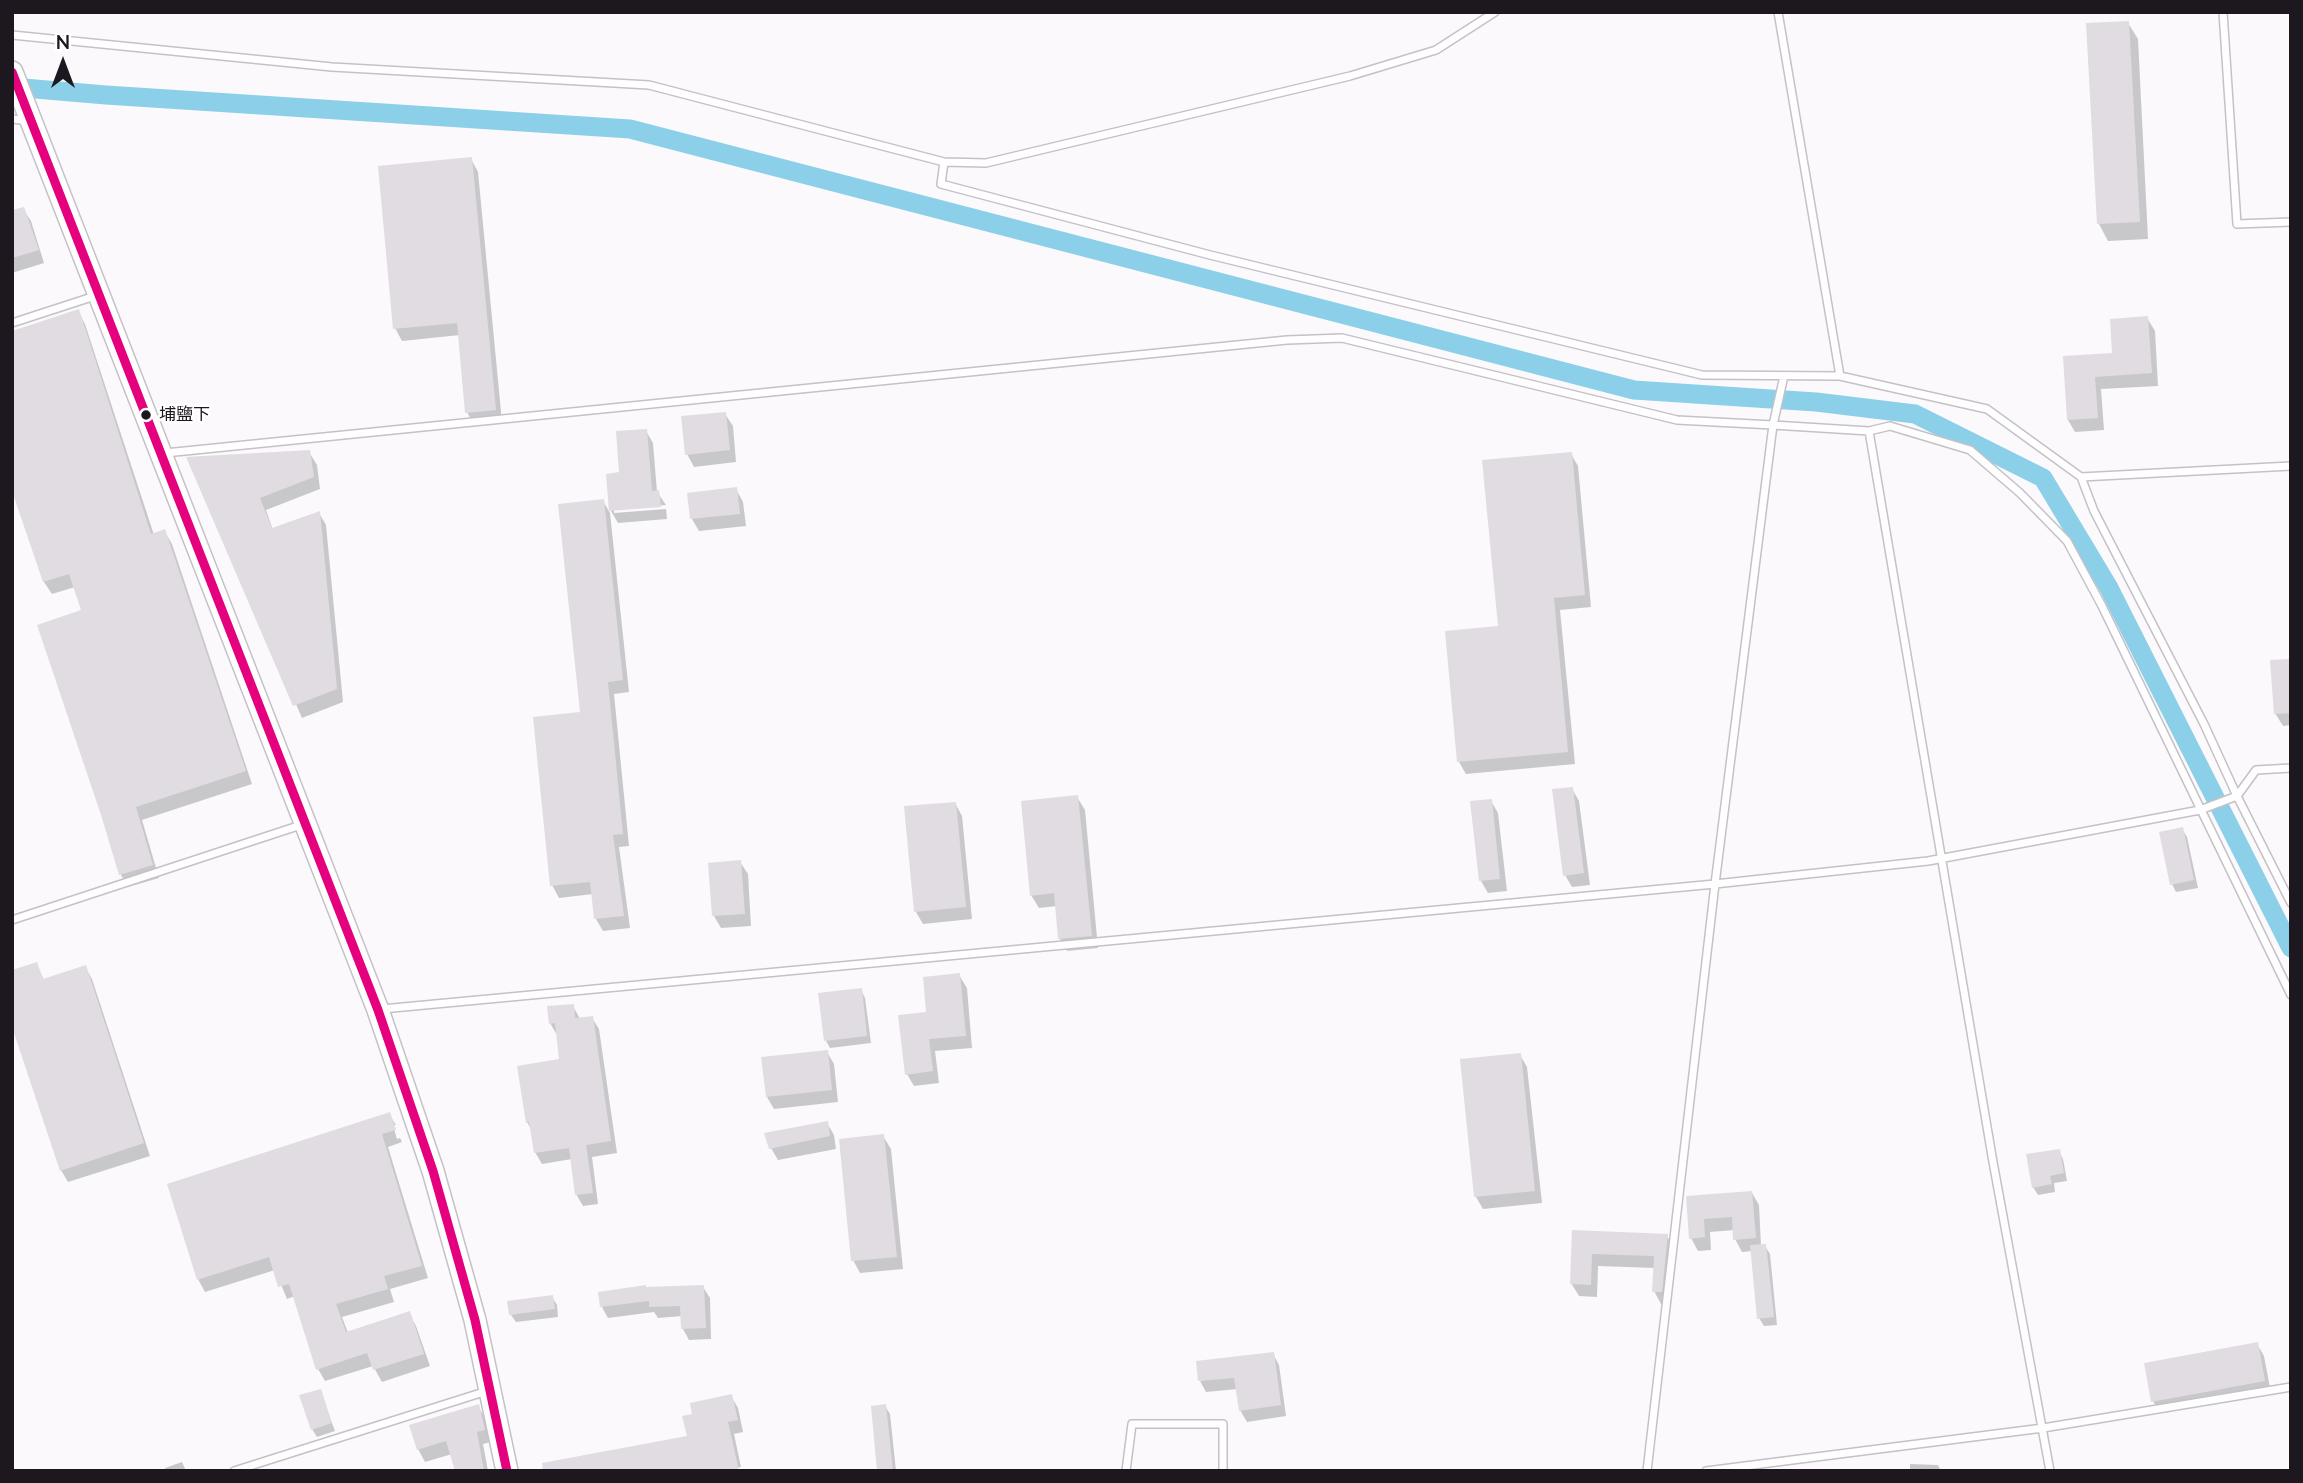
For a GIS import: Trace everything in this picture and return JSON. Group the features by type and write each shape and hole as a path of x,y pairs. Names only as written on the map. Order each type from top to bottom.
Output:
{"main road":[{"path":"12,72 25,118 100,295 378,1010 437,1183 475,1320 507,1471"}],"lane":[{"path":"12,35 332,67 649,85 944,162 986,163 1350,76 1436,50 1495,12"},
{"path":"1778,12 1840,376"},
{"path":"2223,12 2237,223 2291,222"},
{"path":"944,162 941,184 1210,255 1702,375 1840,376 1987,409 2081,477 2094,510 2204,724 2291,904"},
{"path":"12,323 100,295"},
{"path":"161,453 1287,340 1342,338 1677,419 1869,431 1890,426 1970,450 2020,493 2067,541 2102,606 2291,995"},
{"path":"1647,1471 1715,884 1773,425 1784,376"},
{"path":"1869,431 1993,1162 2050,1471"},
{"path":"2081,477 2291,467"},
{"path":"378,1010 1715,884 1942,859 2200,810 2237,796 2256,770 2291,768"},
{"path":"12,920 304,824"},
{"path":"1706,1471 2043,1428 2291,1387"},
{"path":"234,1471 490,1390"},
{"path":"1126,1471 1132,1424 1223,1424 1223,1471"}],"building":[{"path":"2129,21 2140,222 2097,224 2086,23"},
{"path":"472,157 496,410 465,413 457,323 393,329 378,166"},
{"path":"24,207 39,250 12,258 12,210"},
{"path":"79,309 151,534 165,529 246,771 136,807 153,865 119,875 37,625 81,610 69,574 43,582 12,491 12,331"},
{"path":"2148,316 2152,373 2095,377 2098,418 2067,420 2063,356 2112,353 2110,319"},
{"path":"726,412 730,450 685,455 681,416"},
{"path":"647,429 652,491 659,490 661,507 609,511 606,474 619,472 616,431"},
{"path":"310,450 314,477 260,498 272,528 320,511 337,689 293,706 186,457"},
{"path":"1572,452 1585,595 1554,598 1568,752 1457,762 1445,631 1498,626 1482,460"},
{"path":"737,487 740,514 690,519 687,493"},
{"path":"604,499 623,680 608,682 623,834 613,835 624,916 594,919 590,882 550,886 533,717 580,712 558,504"},
{"path":"2291,659 2291,713 2274,714 2270,660"},
{"path":"1573,787 1584,873 1563,876 1552,789"},
{"path":"1078,795 1092,936 1058,939 1054,893 1030,896 1021,801"},
{"path":"1492,799 1500,879 1479,881 1470,801"},
{"path":"956,802 966,907 914,912 904,806"},
{"path":"2183,827 2194,880 2170,885 2159,832"},
{"path":"741,860 745,914 712,916 708,863"},
{"path":"37,962 43,979 86,965 144,1143 60,1171 12,1027 12,970"},
{"path":"960,973 966,1036 929,1039 933,1071 905,1075 898,1015 926,1012 923,977"},
{"path":"862,988 867,1036 824,1041 818,993"},
{"path":"574,1004 575,1018 593,1016 611,1141 586,1145 593,1193 575,1195 569,1148 534,1153 517,1066 559,1059 555,1023 549,1024 547,1006"},
{"path":"828,1050 832,1090 766,1097 761,1057"},
{"path":"1521,1053 1535,1191 1474,1197 1460,1059"},
{"path":"390,1112 396,1130 382,1134 422,1266 384,1276 388,1289 336,1304 346,1332 410,1311 424,1354 373,1370 367,1353 316,1370 289,1284 278,1287 269,1257 197,1280 167,1184"},
{"path":"828,1121 830,1136 769,1149 764,1133"},
{"path":"884,1134 897,1257 851,1261 839,1139"},
{"path":"2060,1149 2064,1173 2050,1176 2052,1184 2032,1188 2026,1154"},
{"path":"1752,1191 1756,1238 1733,1240 1732,1217 1704,1219 1705,1237 1689,1239 1686,1196"},
{"path":"1572,1230 1668,1234 1662,1292 1652,1292 1654,1256 1592,1254 1591,1285 1570,1284"},
{"path":"1766,1244 1774,1317 1757,1319 1750,1245"},
{"path":"646,1285 704,1285 706,1328 681,1329 680,1306 649,1307 649,1301 600,1307 598,1292"},
{"path":"553,1295 555,1309 509,1315 507,1301"},
{"path":"2258,1342 2265,1381 2151,1402 2144,1363"},
{"path":"1274,1352 1281,1405 1239,1411 1234,1378 1198,1381 1196,1361"},
{"path":"321,1389 332,1423 311,1430 299,1395"},
{"path":"732,1394 738,1420 728,1422 739,1471 543,1471 542,1463 687,1436 682,1416 692,1414 690,1403"},
{"path":"479,1404 485,1430 477,1432 484,1471 455,1471 446,1441 417,1450 409,1425"},
{"path":"886,1404 893,1471 877,1471 871,1406"}],"waterway":[{"path":"12,87 630,129 1634,390 1816,402 1915,414 2043,478 2109,588 2291,948"}],"transit line":[{"path":"12,72 378,1010 433,1171 475,1320 507,1471"}],"place":[{"name":"埔鹽下","path":"146,415"}]}
